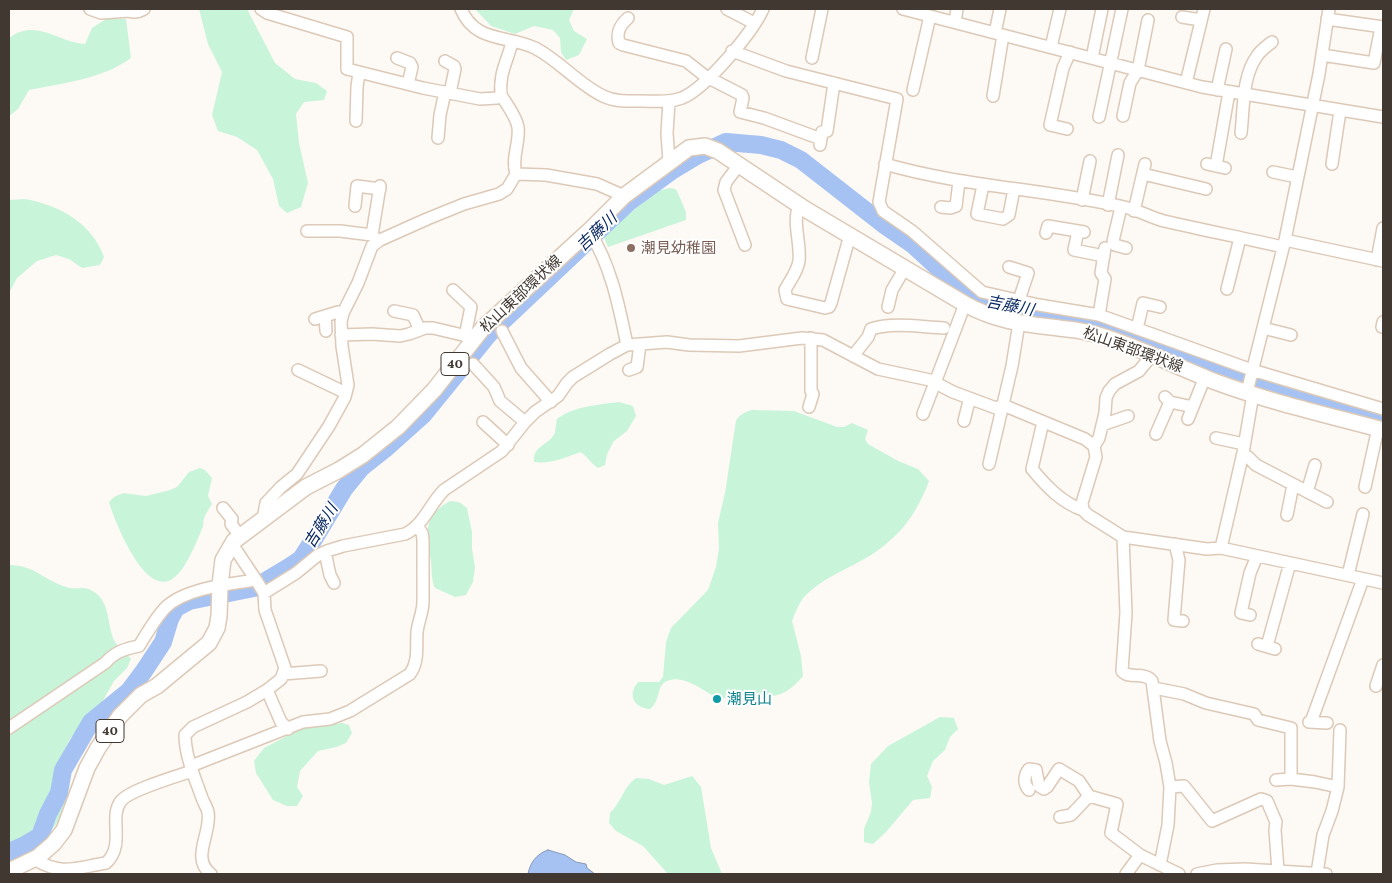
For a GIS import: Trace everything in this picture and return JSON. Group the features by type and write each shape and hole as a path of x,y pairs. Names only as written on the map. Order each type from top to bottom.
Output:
{"main road":[{"name":"松山東部環状線","path":"236,540 306,487 363,455 398,427 434,390 470,337 592,236 624,196 689,148 712,148 850,235 965,304 991,316 1019,324 1086,332 1115,341 1205,377 1249,392 1381,429"},
{"name":"40","path":"9,871 34,859 53,844 64,830 87,768 120,716 141,695 156,686 209,643 217,628 223,560 236,540"}],"street":[{"path":"90,9 101,13 129,10 139,12 144,9"},
{"path":"261,9 267,13 347,37 347,69 448,93 489,99 497,98 501,95"},
{"path":"462,9 472,26 483,33 524,44 539,51 604,96 626,101 669,101 692,93 709,78 732,51 754,23 762,9"},
{"path":"727,9 754,23"},
{"path":"813,58 822,9"},
{"path":"902,9 925,13 1186,83 1383,118"},
{"path":"955,22 957,9"},
{"path":"993,96 992,77 999,34 1000,9"},
{"path":"1051,48 1060,9"},
{"path":"1092,58 1102,9"},
{"path":"1099,117 1122,9"},
{"path":"913,90 925,13"},
{"path":"1182,17 1202,14 1186,83"},
{"path":"1221,548 1243,450 1252,373 1284,243 1322,55 1328,14 1382,27 1374,63 1322,55"},
{"path":"628,18 618,32 619,42 623,45 686,61 704,76 742,95 740,112 764,118 820,142 822,132 826,131 834,83"},
{"path":"1123,116 1130,83 1138,70 1147,20"},
{"path":"512,42 509,56 501,74 501,95 514,116 518,127 514,169 516,174"},
{"path":"1241,133 1246,82 1258,54 1272,42"},
{"path":"1217,90 1226,49"},
{"path":"732,51 786,71 897,99 879,202 883,211 912,231 982,292 1100,315 1252,373 1383,409"},
{"path":"1067,129 1050,126 1063,68 1070,52"},
{"path":"397,58 410,63 412,67 408,84"},
{"path":"438,138 440,115 455,69 454,66 445,61"},
{"path":"356,121 359,72"},
{"path":"1216,166 1229,92"},
{"path":"344,97 357,97"},
{"path":"669,101 667,134 669,162"},
{"path":"1332,164 1340,111"},
{"path":"1108,205 1118,155"},
{"path":"1082,200 1090,161"},
{"path":"885,164 915,173 1121,207 1161,220 1240,238 1284,243 1380,260 1383,228"},
{"path":"738,165 726,182 724,190 746,241"},
{"path":"1134,210 1144,169 1206,189"},
{"path":"1273,172 1297,177"},
{"path":"516,174 546,175 596,184 624,196"},
{"path":"307,231 340,231 375,238 464,204 500,194 507,189 516,174"},
{"path":"941,207 953,208 956,206 959,181"},
{"path":"982,185 977,214 1003,219 1009,215 1014,189"},
{"path":"263,519 266,503 281,487 298,474 330,426 345,397 348,385 341,322 343,313 358,283 375,238 380,187 357,186 355,206"},
{"path":"799,204 796,212 798,263 794,276 785,290 787,299 825,308 829,307 850,235"},
{"path":"1121,207 1113,241 1115,245 1126,248"},
{"path":"1046,233 1048,226 1082,232 1074,250 1105,252 1101,273 1105,279 1100,315"},
{"path":"592,236 606,264 619,308 627,345"},
{"path":"1227,289 1240,238"},
{"path":"1009,267 1028,273 1019,300"},
{"path":"888,307 892,290 905,268"},
{"path":"341,335 372,334 400,336 433,328 470,337 471,307 453,290"},
{"path":"1137,329 1143,303 1160,308"},
{"path":"923,414 965,304"},
{"path":"394,311 413,315 420,330"},
{"path":"326,331 320,317 338,312 343,313"},
{"path":"989,464 1012,366 1019,324"},
{"path":"852,356 868,337 871,329 880,326 900,325 944,328"},
{"path":"1263,328 1291,335"},
{"path":"502,331 521,368 551,402"},
{"path":"809,407 813,394 811,391 811,338"},
{"path":"9,728 105,663 113,654 124,649 139,646 152,625 166,608 176,600 285,581 325,552 343,546 412,531 444,490 508,446 525,422 535,412 558,396 573,377 627,345 667,342 689,345 739,346 781,339 811,338 823,340 878,369 930,380 953,392 996,408 1002,405 1094,446"},
{"path":"629,370 637,367 640,344"},
{"path":"1083,510 1082,503 1096,457 1094,446 1099,438 1109,391 1115,384 1139,371 1152,355"},
{"path":"473,364 494,387 500,401 525,422"},
{"path":"298,370 346,393"},
{"path":"1188,419 1205,377"},
{"path":"964,420 968,405 972,399"},
{"path":"1156,434 1168,400 1193,407"},
{"path":"1102,426 1128,416"},
{"path":"483,422 508,446"},
{"path":"1043,422 1032,469 1063,500 1083,510 1123,537 1207,549 1221,548 1383,583"},
{"path":"1365,487 1381,429"},
{"path":"1216,438 1243,450 1256,465 1327,502"},
{"path":"1307,492 1315,465"},
{"path":"1287,515 1293,485"},
{"path":"212,874 206,870 202,856 208,812 192,768 185,734 188,730 274,686 283,674 283,662 265,610 260,586 236,540 231,524 232,519 223,508"},
{"path":"1348,575 1363,514"},
{"path":"34,859 58,870 106,863 115,851 118,807 121,800 128,795 303,722 330,719 350,711 410,674 415,666 417,632 423,604 423,539 421,530 417,526"},
{"path":"1123,537 1126,613 1122,671 1129,676 1150,678 1154,688 1160,740 1170,787 1168,825 1160,865"},
{"path":"1175,544 1179,560 1174,620 1183,621"},
{"path":"325,552 334,583"},
{"path":"1250,615 1241,613 1250,573 1257,556"},
{"path":"1266,646 1290,563"},
{"path":"1327,723 1310,722 1363,578"},
{"path":"1376,686 1383,665"},
{"path":"283,674 321,671"},
{"path":"1154,688 1184,694 1206,703 1254,714 1258,720 1291,728 1291,779"},
{"path":"267,690 281,722 288,729"},
{"path":"1197,874 1217,870 1321,873 1323,835 1338,787 1340,730"},
{"path":"1029,790 1024,779 1029,769 1036,770 1039,786 1044,789 1059,769 1079,781 1089,796 1117,804 1111,833 1140,855 1178,874"},
{"path":"1276,780 1291,779 1338,787"},
{"path":"1170,787 1184,786 1212,821 1261,799 1266,801 1276,822 1274,830 1278,871"},
{"path":"1060,817 1071,816 1089,796"},
{"path":"1126,874 1140,855"},
{"path":"100,864 107,874"}],"green space":[{"path":"199,9 247,9 275,63 295,79 316,83 327,91 324,100 304,102 296,114 299,143 308,183 301,207 287,213 279,206 273,179 257,150 237,137 218,131 212,115 222,72 208,44"},
{"path":"475,9 574,9 569,20 574,31 587,39 579,55 566,60 561,52 560,38 553,30 534,26 515,34 491,26"},
{"path":"106,19 126,19 131,58 95,76 29,90 18,109 9,116 9,38 19,32 28,30 47,33 85,44 92,28"},
{"path":"670,188 677,191 686,212 686,220 608,247 604,238 606,233 657,191"},
{"path":"25,199 62,211 83,225 99,245 104,257 100,265 82,268 69,259 56,255 37,261 17,278 9,293 9,200"},
{"path":"619,402 633,406 636,416 627,431 614,441 607,454 605,465 598,468 580,452 552,461 534,462 536,452 553,436 557,419 571,411"},
{"path":"752,410 794,411 837,427 844,427 852,423 868,430 865,439 868,444 898,461 918,469 929,481 912,516 894,537 866,558 823,582 802,599 792,621 801,656 803,676 789,690 770,696 723,698 714,696 690,683 673,680 667,681 661,686 656,702 650,709 644,708 634,700 633,692 635,687 638,682 659,682 663,677 666,642 671,628 708,590 716,567 719,549 718,523 725,493 736,421 743,414"},
{"path":"200,468 205,470 212,478 208,496 212,504 204,518 203,528 180,572 165,582 154,579 144,570 125,542 109,502 114,497 123,493 146,496 170,490 177,487 189,472"},
{"path":"450,501 459,502 467,508 472,532 475,567 473,582 466,595 455,597 435,588 428,542 430,520 434,513"},
{"path":"9,565 26,567 66,587 85,588 93,591 105,606 115,642 131,659 127,668 114,681 97,711 70,739 60,760 57,774 68,784 63,811 58,822 44,837 9,854"},
{"path":"940,717 954,718 958,729 950,737 945,750 933,761 927,776 932,787 930,798 913,800 886,832 873,844 864,842 864,829 871,812 872,803 869,782 871,764 888,746"},
{"path":"342,723 349,725 352,733 346,743 318,751 300,771 297,787 303,796 297,806 287,806 273,800 256,773 254,761 264,748 302,728"},
{"path":"692,776 701,787 711,848 722,874 668,874 643,846 616,831 609,823 610,813 628,786 636,778 649,779 664,785"}],"water":[{"path":"548,850 565,855 576,862 586,864 587,868 595,874 528,874 534,859"}],"waterway":[{"name":"吉藤川","path":"9,852 40,836 48,814 59,793 63,770 91,722 129,691 144,671 163,642 170,619 176,608 189,601 254,588 301,559 344,489 361,468 423,415 488,335 629,202 673,170 698,155 726,142 761,145 781,150 801,160 883,224 912,244 962,290 976,299 1021,310 1093,322 1227,373 1383,419"}],"place":[{"name":"潮見幼稚園","path":"631,248"},
{"name":"潮見山","path":"717,699"}]}
